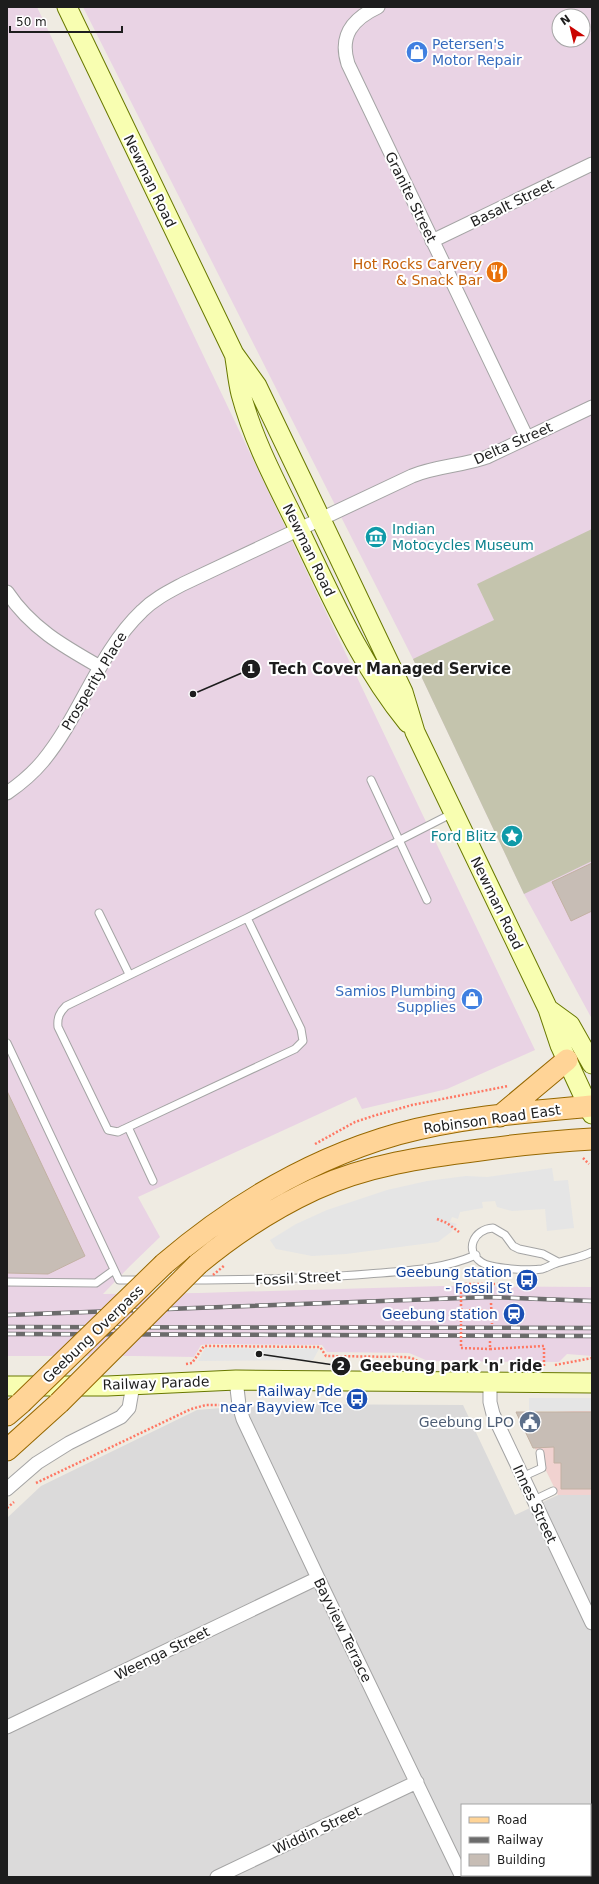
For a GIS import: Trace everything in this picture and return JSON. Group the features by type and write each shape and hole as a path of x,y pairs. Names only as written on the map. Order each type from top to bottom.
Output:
{"main road":[{"name":"Newman Road","path":"67,7 234,354 257,386 321,519 403,692 415,732 548,1009 560,1046 591,1109"},
{"name":"Newman Road","path":"234,354 241,393 252,427 276,484 359,651 389,700 415,732"},
{"name":"Newman Road","path":"548,1009 570,1025 588,1045 592,1064"},
{"path":"500,1116 567,1060"},
{"name":"Robinson Road East","path":"166,1275 210,1227 239,1206 272,1187 330,1158 398,1134 457,1122 500,1116 591,1109"},
{"name":"Robinson Road East","path":"198,1264 230,1238 266,1214 316,1188 345,1177 393,1164 445,1154 592,1139"},
{"name":"Geebung Overpass","path":"7,1450 59,1403 198,1264"},
{"name":"Geebung Overpass","path":"14,1409 166,1275"},
{"name":"Railway Parade","path":"7,1386 133,1385 236,1380 592,1383"}],"street":[{"name":"Granite Street","path":"378,7 358,19 348,32 344,40 345,56 356,84 527,438"},
{"name":"Basalt Street","path":"432,241 592,164"},
{"name":"Delta Street","path":"321,519 422,472 475,461 592,407"},
{"name":"Prosperity Place","path":"7,793 31,773 51,750 100,667 123,632 152,602 183,584 321,519"},
{"path":"7,592 30,621 44,633 100,667"},
{"name":"Bayview Terrace","path":"236,1380 239,1405 243,1419 461,1875"},
{"name":"Innes Street","path":"490,1383 490,1402 493,1414 592,1623"},
{"path":"7,1489 37,1463 69,1443 121,1418 129,1408 133,1385"},
{"name":"Weenga Street","path":"7,1727 318,1578"},
{"name":"Widdin Street","path":"217,1877 417,1782"}],"lane":[{"path":"371,780 428,900"},
{"path":"247,918 301,1029 303,1041 295,1049 118,1132 108,1130 58,1027 57,1020 60,1012 66,1006 129,974 247,918 453,813"},
{"path":"99,913 129,974"},
{"path":"7,1043 114,1270 96,1283 7,1282"},
{"path":"128,1127 153,1181"},
{"path":"558,1262 543,1254 519,1249 514,1246 505,1235 494,1228 480,1232 475,1237 473,1245 476,1256 480,1262 499,1268 542,1269 558,1262 577,1258 592,1252"},
{"name":"Fossil Street","path":"114,1270 119,1280 166,1275 285,1279 424,1269 453,1264 476,1256"},
{"path":"522,1477 542,1468 540,1453"},
{"path":"534,1500 553,1491"}],"path":[{"path":"580,1156 590,1164"},
{"path":"436,1219 448,1223 459,1232"},
{"path":"225,1265 230,1261"},
{"path":"500,1284 461,1284 461,1348 490,1349 544,1346 545,1366"},
{"path":"491,1303 492,1324"},
{"path":"461,1310 492,1311"},
{"path":"490,1340 490,1349"},
{"path":"185,1364 192,1363 204,1346 320,1347 326,1356 404,1357 426,1365"},
{"path":"538,1366 592,1358"},
{"path":"33,1485 199,1406 239,1405"},
{"path":"7,1508 15,1500"}],"shaded area":[{"path":"7,7 37,7 535,1050 447,1089 362,1109 356,1097 138,1197 160,1237 103,1294 199,1293 442,1286 592,1287 592,1356 567,1354 559,1362 428,1361 409,1353 327,1352 322,1345 212,1344 201,1345 194,1357 7,1356"},
{"path":"83,7 592,7 592,1019 524,894 413,659"},
{"path":"592,529 592,861 524,894 413,659 494,620 477,584"},
{"path":"552,1168 554,1181 568,1180 574,1228 547,1231 545,1209 512,1211 497,1207 495,1201 482,1202 483,1208 460,1212 458,1219 452,1217 450,1222 457,1224 451,1232 438,1242 346,1254 312,1256 276,1249 270,1240 296,1224 327,1210 387,1190 427,1181 466,1176 487,1177"},
{"path":"205,1348 319,1349 313,1360 198,1361"},
{"path":"529,1398 592,1398 592,1411 529,1411"},
{"path":"271,1404 463,1405 515,1515 558,1495 592,1495 592,1877 7,1877 7,1518 41,1486 197,1410"},
{"path":"592,1410 592,1495 558,1495 518,1414"}],"building":[{"path":"592,863 592,911 571,921 552,882"},
{"path":"7,1091 85,1256 48,1274 7,1273"},
{"path":"516,1412 592,1412 592,1489 561,1489 561,1463 554,1463 554,1447 533,1448"}],"railway":[{"path":"7,1315 489,1297 592,1301"},
{"path":"7,1327 592,1328"},
{"path":"7,1334 592,1336"}],"place":[{"name":"Petersen's Motor Repair","path":"417,52"},
{"name":"Hot Rocks Carvery & Snack Bar","path":"497,272"},
{"name":"Indian Motocycles Museum","path":"376,537"},
{"name":"Tech Cover Managed Service","path":"193,694"},
{"name":"Ford Blitz","path":"512,836"},
{"name":"Samios Plumbing Supplies","path":"472,999"},
{"name":"Geebung station - Fossil St","path":"527,1280"},
{"name":"Geebung station","path":"514,1314"},
{"name":"Geebung park 'n' ride","path":"259,1354"},
{"name":"Railway Pde near Bayview Tce","path":"357,1399"},
{"name":"Geebung LPO","path":"530,1422"}]}
